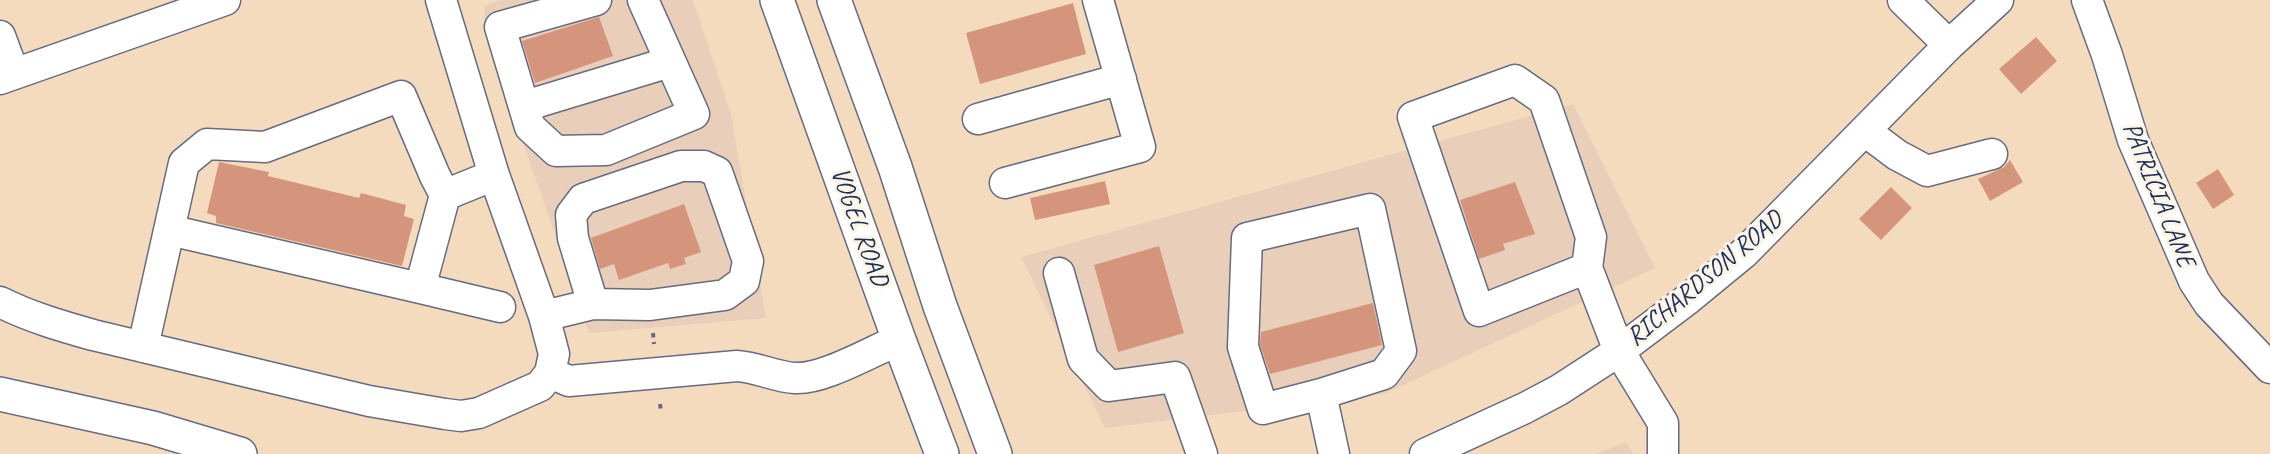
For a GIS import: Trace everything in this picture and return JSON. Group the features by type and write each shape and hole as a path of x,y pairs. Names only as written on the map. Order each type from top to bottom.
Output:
{"main road":[{"name":"VOGEL ROAD","path":"777,0 942,454"},
{"name":"VOGEL ROAD","path":"834,0 895,167 939,306 995,454"},
{"path":"0,394 153,428 240,454"}],"street":[{"path":"0,36 7,76 225,0"},
{"path":"0,302 55,325 143,347 369,401 461,416 479,413 540,386 550,373 554,354 544,316 494,175 441,0"},
{"path":"596,0 500,27 530,128 556,151 606,150 694,114 643,0"},
{"path":"1005,183 1140,147 1098,0"},
{"path":"1903,0 1949,45"},
{"name":"RICHARDSON ROAD","path":"1430,453 1534,403 1619,351 1688,299 1744,253 1949,45 1998,0"},
{"name":"PATRICIA LANE","path":"2087,0 2107,55 2133,140 2194,281 2209,304 2270,368"},
{"path":"525,106 670,62"},
{"path":"468,87 514,73"},
{"path":"978,119 1120,79"},
{"path":"1587,268 1479,311 1413,117 1515,80 1544,100 1591,237 1587,268 1619,351 1663,423 1663,454"},
{"path":"143,347 184,163 207,144 265,147 401,96 445,195 420,288"},
{"path":"1865,131 1897,155 1927,171 1992,154"},
{"path":"544,316 593,304 650,304 725,295 744,281 748,261 717,172 704,166 681,166 583,199 571,215 573,238 593,304"},
{"path":"445,195 494,175"},
{"path":"1370,209 1401,351 1384,374 1321,394 1263,409 1243,347 1247,238 1370,209"},
{"path":"169,230 500,307"},
{"path":"1059,273 1083,358 1109,386 1175,377 1202,454"},
{"path":"550,373 569,381 737,366 797,378 825,372 899,340"},
{"path":"1321,394 1334,454"}],"path":[{"path":"653,333 654,344"},
{"path":"660,404 661,411"}],"shaded area":[{"path":"500,0 693,0 731,114 766,318 589,333 484,30 485,6"},
{"path":"1573,104 1655,268 1384,394 1105,428 1021,257"},
{"path":"1626,442 1634,454 1596,454"}],"building":[{"path":"1073,3 1086,54 980,84 966,33"},
{"path":"599,17 613,56 535,83 522,41"},
{"path":"2036,37 2057,61 2021,94 1999,69"},
{"path":"2010,160 2023,182 1990,201 1978,179 2004,167"},
{"path":"219,162 269,172 268,176 359,198 361,193 406,205 404,216 414,219 402,266 216,223 216,216 207,213"},
{"path":"2218,169 2234,195 2213,209 2196,183"},
{"path":"1105,181 1110,204 1035,220 1030,198"},
{"path":"1515,182 1535,234 1503,244 1505,250 1479,259 1460,200"},
{"path":"1891,187 1912,208 1881,240 1859,219"},
{"path":"684,204 701,252 684,258 686,264 670,269 668,263 619,280 614,264 600,269 591,238"},
{"path":"1159,246 1184,333 1118,352 1094,265"},
{"path":"1373,303 1382,345 1270,374 1260,345 1261,332"}]}
